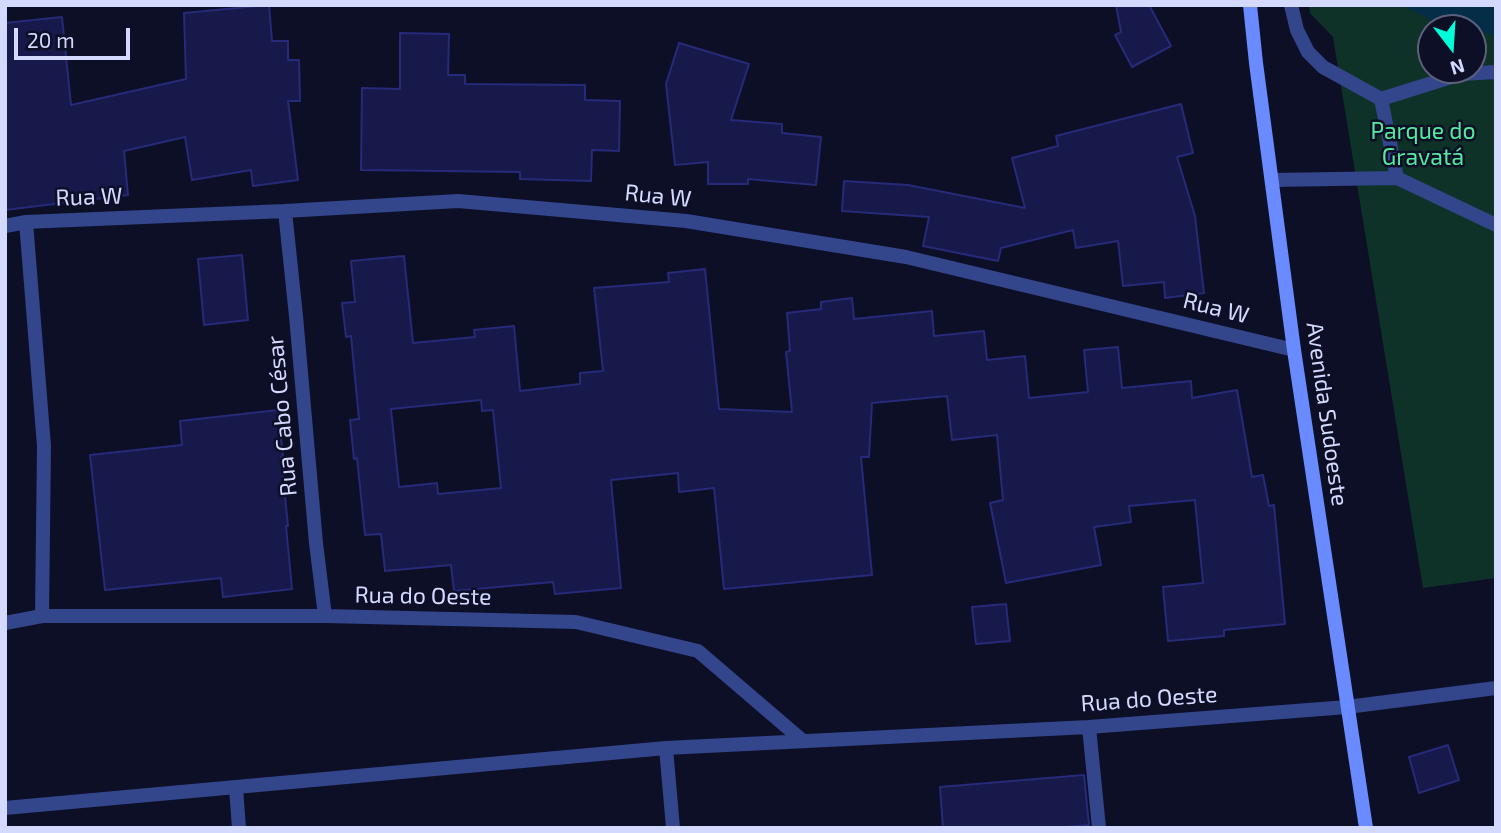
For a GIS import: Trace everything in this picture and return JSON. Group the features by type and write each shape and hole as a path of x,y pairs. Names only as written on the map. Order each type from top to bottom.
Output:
{"street":[{"name":"Avenida Sudoeste","path":"1250,5 1294,350 1366,828"},
{"path":"1291,5 1297,30 1308,52 1322,67 1381,99 1461,74 1496,72"},
{"path":"1381,99 1397,178"},
{"path":"1272,180 1397,178 1496,225"},
{"name":"Rua W","path":"5,226 26,222 458,201 686,221 906,257 1294,350"},
{"name":"Rua Cabo César","path":"285,211 325,616"},
{"path":"26,222 44,446 43,616"},
{"name":"Rua do Oeste","path":"5,623 43,616 325,616 576,622 698,652 803,741"},
{"name":"Rua do Oeste","path":"5,808 666,748 1089,727 1347,707 1496,688"},
{"path":"1089,727 1099,828"},
{"path":"666,748 673,828"},
{"path":"236,788 239,828"}],"green space":[{"name":"Parque do Gravatá","path":"1309,5 1496,5 1496,578 1423,588 1333,37 1310,13"}],"water":[{"path":"1405,5 1496,5 1496,35 1487,33 1487,14 1419,14"}],"building":[{"path":"269,5 272,41 288,41 288,60 299,60 300,101 288,101 298,180 253,186 251,170 192,180 185,137 124,151 128,195 5,210 5,23 62,17 71,105 186,79 184,13"},
{"path":"1116,5 1149,5 1171,46 1132,67 1115,35 1121,32"},
{"path":"400,33 449,34 448,75 465,75 465,84 585,85 585,100 620,101 619,151 592,150 591,181 520,179 520,172 361,170 362,88 400,89"},
{"path":"679,43 749,64 731,120 782,124 782,133 821,137 816,185 748,179 748,184 708,184 708,162 675,165 666,84"},
{"path":"1181,104 1193,153 1177,157 1195,216 1204,293 1165,298 1164,282 1123,286 1118,241 1076,248 1073,230 1001,248 998,261 923,246 929,217 842,211 844,181 908,185 1025,208 1012,158 1058,146 1056,136"},
{"path":"242,255 248,320 204,325 198,259"},
{"path":"404,256 413,343 475,337 474,330 514,326 520,391 580,384 580,373 603,371 594,288 669,282 668,273 705,269 719,409 792,412 786,352 790,351 787,313 821,309 821,302 852,298 854,319 932,311 934,336 984,331 987,360 1025,356 1029,398 1088,392 1084,350 1118,347 1122,388 1191,381 1192,398 1237,390 1252,477 1263,475 1269,506 1274,505 1285,624 1224,630 1224,636 1168,641 1163,587 1203,583 1195,500 1129,506 1131,522 1094,527 1101,565 1006,583 990,503 1003,500 997,435 952,440 947,396 872,403 869,457 861,457 872,575 724,589 714,488 679,492 678,473 611,480 621,588 555,594 553,582 454,591 451,565 385,571 381,534 365,535 357,458 354,459 350,420 359,419 351,336 346,337 342,303 355,302 351,261","holes":["481,400 482,411 493,410 501,488 438,494 437,483 399,487 391,409"]},
{"path":"278,410 292,589 223,597 221,578 105,590 90,455 182,445 180,421"},
{"path":"1006,604 1010,641 976,644 972,607"},
{"path":"1448,745 1459,780 1419,793 1409,757"},
{"path":"1084,775 1089,825 1052,828 943,828 940,787"}]}
